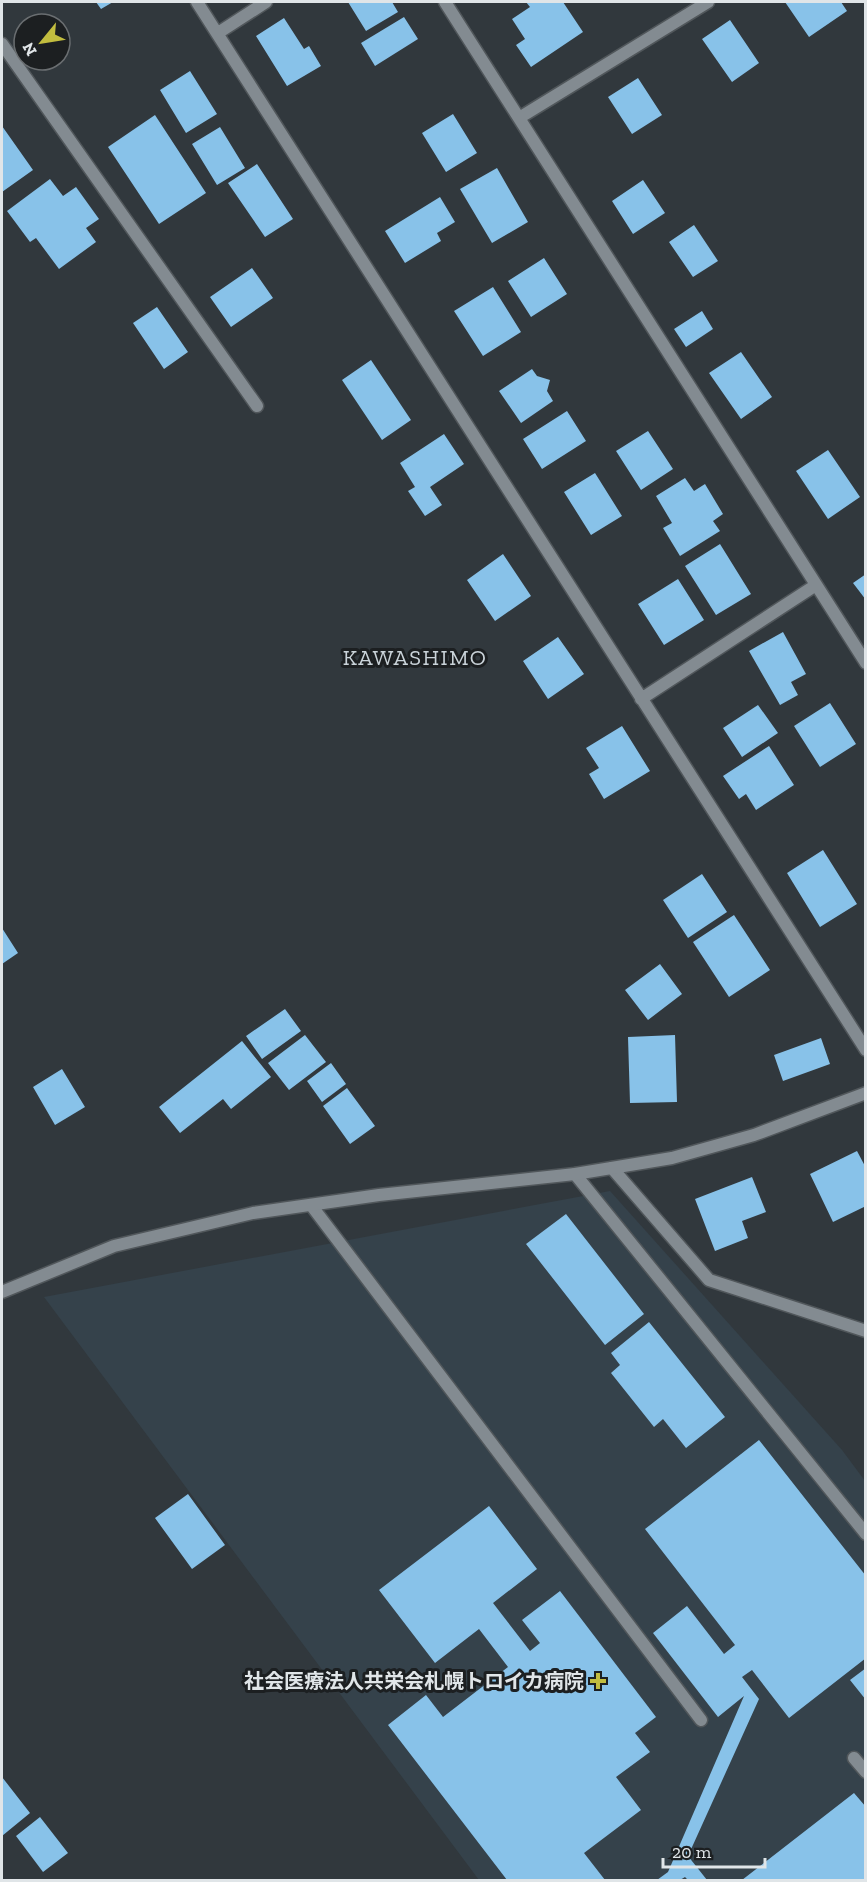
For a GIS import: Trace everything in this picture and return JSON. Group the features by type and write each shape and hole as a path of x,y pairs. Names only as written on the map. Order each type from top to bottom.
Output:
{"street":[{"path":"197,2 866,1050"},
{"path":"218,33 266,2"},
{"path":"445,2 866,663"},
{"path":"519,118 708,2"},
{"path":"2,44 257,406"},
{"path":"642,699 816,585"},
{"path":"2,1292 114,1246 253,1213 575,1174 672,1158 744,1138 866,1093"},
{"path":"612,1168 709,1280 866,1331"},
{"path":"575,1174 866,1534"},
{"path":"310,1205 701,1720"},
{"path":"854,1758 866,1772"}],"shaded area":[{"name":"社会医療法人共栄会札幌トロイカ病院","path":"610,1191 842,1450 865,1481 865,1880 479,1880 44,1297"}],"building":[{"path":"96,2 113,2 101,9"},
{"path":"348,2 392,2 398,12 366,31"},
{"path":"526,2 563,2 583,32 531,67 516,45 525,39 512,19 530,7"},
{"path":"785,2 841,2 847,11 809,37"},
{"path":"404,17 418,39 375,66 361,43"},
{"path":"284,18 304,49 309,46 321,66 287,86 256,36"},
{"path":"730,20 759,63 732,82 702,39"},
{"path":"190,71 217,114 186,133 160,90"},
{"path":"638,78 662,115 632,134 608,97"},
{"path":"453,114 477,153 446,172 422,133"},
{"path":"155,115 206,193 159,224 108,147"},
{"path":"2,126 33,170 2,192"},
{"path":"220,127 245,168 217,185 192,144"},
{"path":"257,164 293,219 265,237 228,183"},
{"path":"497,168 528,222 492,243 460,189"},
{"path":"50,179 63,196 76,187 99,219 86,228 96,242 59,269 36,238 30,242 7,211"},
{"path":"643,180 665,213 633,234 612,201"},
{"path":"440,197 455,222 437,233 441,241 405,263 385,231"},
{"path":"694,225 718,261 693,277 669,242"},
{"path":"544,258 567,294 531,317 508,281"},
{"path":"252,268 273,298 231,327 210,297"},
{"path":"493,287 521,332 483,356 454,311"},
{"path":"157,307 188,352 164,369 133,323"},
{"path":"702,311 713,329 686,347 674,329"},
{"path":"741,352 772,397 741,419 709,373"},
{"path":"371,360 411,420 382,440 342,380"},
{"path":"532,369 537,376 550,380 547,391 553,401 521,423 499,391"},
{"path":"567,411 586,441 542,469 523,439"},
{"path":"648,431 673,469 641,490 616,451"},
{"path":"444,434 464,464 430,487 442,505 425,516 408,491 415,487 400,463"},
{"path":"828,450 860,497 828,519 796,471"},
{"path":"595,473 622,516 591,535 564,492"},
{"path":"685,478 694,491 705,484 723,514 713,521 720,531 680,556 663,528 672,523 656,496"},
{"path":"720,544 751,594 716,615 685,566"},
{"path":"503,554 531,596 495,621 467,580"},
{"path":"866,574 866,600 853,583"},
{"path":"678,579 704,620 664,645 638,604"},
{"path":"783,632 806,674 791,682 798,695 780,705 749,651"},
{"path":"558,637 584,674 548,699 523,661"},
{"path":"830,703 856,744 820,767 794,726"},
{"path":"758,705 778,733 742,757 723,728"},
{"path":"622,726 650,771 604,799 589,774 599,768 586,748"},
{"path":"769,746 794,785 756,810 746,794 739,799 723,776"},
{"path":"823,850 857,904 820,927 787,873"},
{"path":"702,874 727,912 688,938 663,900"},
{"path":"734,915 770,970 729,997 693,942"},
{"path":"2,928 18,953 2,964"},
{"path":"660,964 682,994 648,1020 625,990"},
{"path":"285,1009 301,1031 262,1059 246,1036"},
{"path":"305,1035 326,1062 289,1090 268,1063"},
{"path":"675,1035 677,1102 630,1103 628,1037"},
{"path":"821,1038 830,1064 783,1081 774,1055"},
{"path":"242,1041 271,1077 231,1109 223,1099 180,1133 159,1107"},
{"path":"331,1063 346,1084 322,1102 307,1081"},
{"path":"62,1069 85,1107 55,1125 33,1087"},
{"path":"347,1088 375,1126 350,1144 323,1106"},
{"path":"857,1151 866,1168 866,1206 833,1222 810,1174"},
{"path":"752,1177 766,1212 742,1221 748,1238 715,1251 695,1199"},
{"path":"566,1214 644,1314 605,1345 526,1244"},
{"path":"649,1322 725,1417 686,1448 663,1419 654,1427 611,1373 620,1365 611,1353"},
{"path":"759,1440 866,1576 866,1658 789,1718 752,1670 742,1677 759,1699 688,1856 707,1880 688,1880 685,1877 680,1880 657,1880 668,1872 744,1696 718,1717 653,1633 687,1606 724,1654 735,1645 645,1529"},
{"path":"188,1494 225,1545 192,1569 155,1518"},
{"path":"489,1506 537,1569 493,1603 530,1651 540,1643 522,1620 560,1591 656,1717 635,1733 650,1752 616,1777 641,1810 584,1853 605,1880 507,1880 388,1725 426,1695 443,1717 508,1667 479,1629 435,1663 379,1590"},
{"path":"866,1668 866,1700 850,1680"},
{"path":"2,1777 30,1813 2,1836"},
{"path":"854,1793 866,1807 866,1880 742,1880"},
{"path":"40,1817 68,1853 43,1872 16,1836"}],"place":[{"name":"社会医療法人共栄会札幌トロイカ病院","path":"598,1681"}],"district":[{"name":"KAWASHIMO","path":"415,657"}]}
